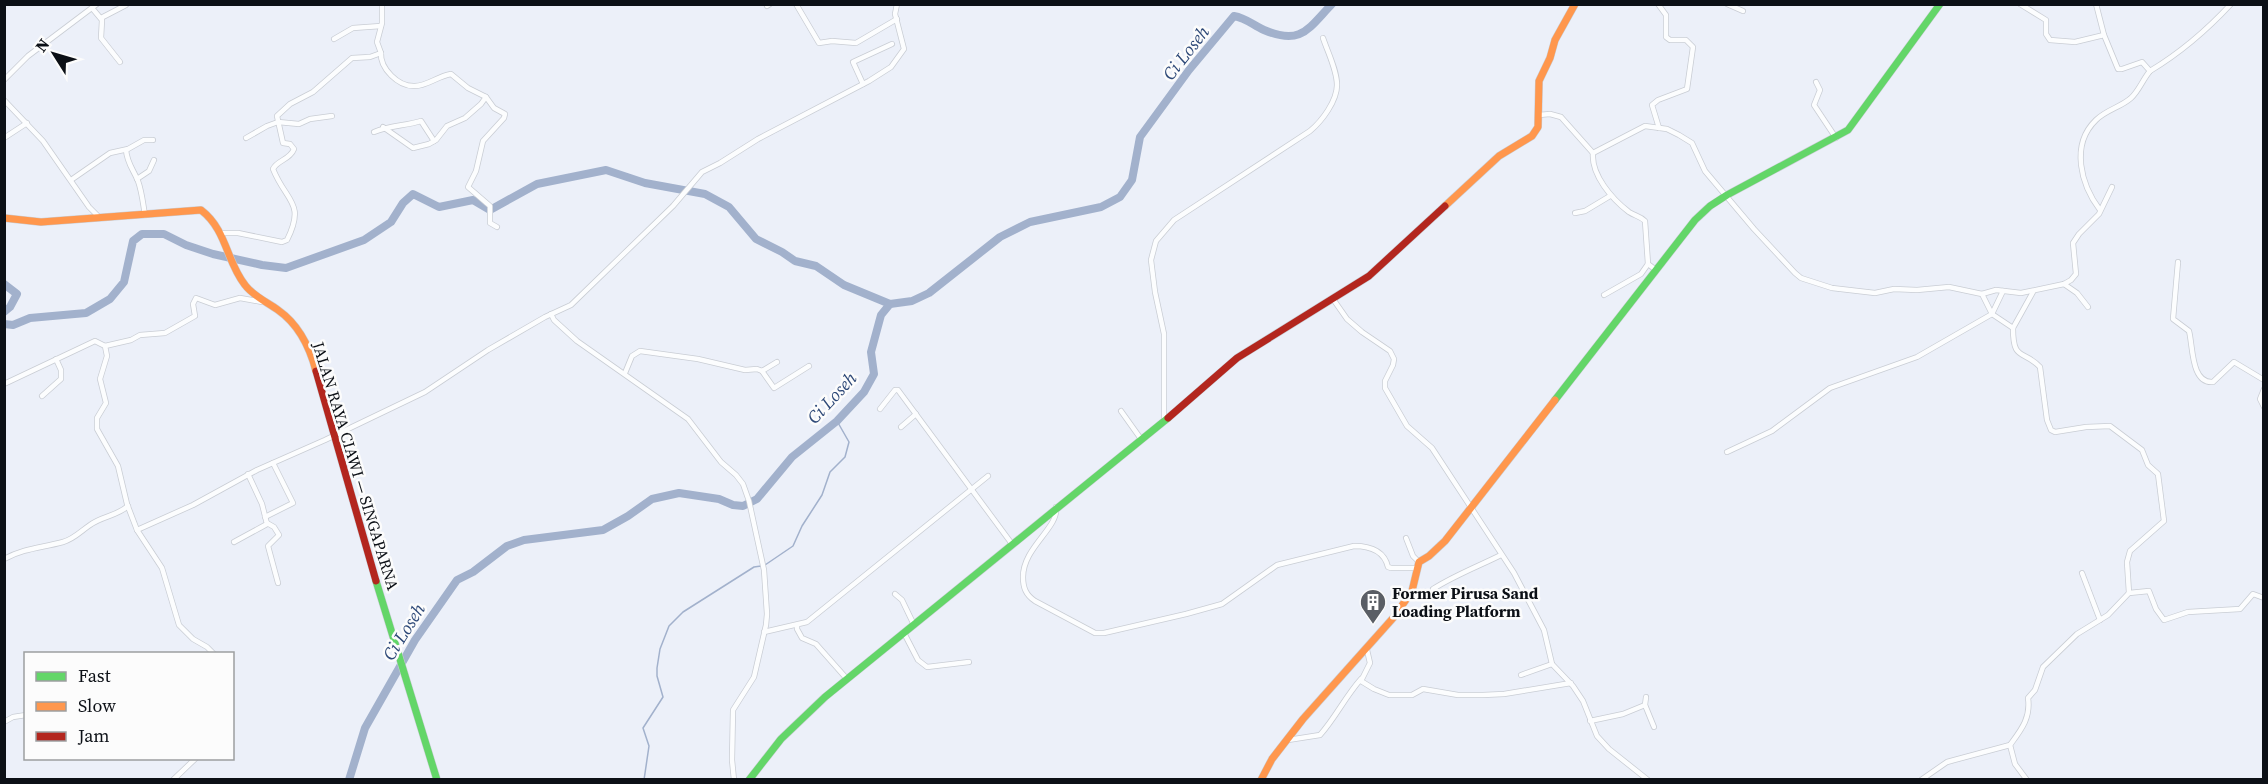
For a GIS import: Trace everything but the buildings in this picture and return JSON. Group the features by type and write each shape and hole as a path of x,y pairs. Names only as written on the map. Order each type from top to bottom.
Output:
{"street":[{"path":"382,4 381,26 377,42 386,70 406,84 416,87 450,74 468,88 486,97 506,116 483,141 475,172 468,187 490,210 490,223 497,227"},
{"path":"796,4 819,43 832,41 856,43 897,19"},
{"path":"137,530 193,505 248,474 425,392 488,350 550,314 571,305 674,206 702,172 891,67 901,54 903,44 897,19 897,4"},
{"path":"749,780 801,718 1056,507 1164,421 1249,349 1334,299 1368,276 1499,156 1532,136 1538,127 1539,81 1550,58 1555,40 1575,4"},
{"path":"1658,4 1666,15 1666,38 1686,40 1693,47 1687,89 1658,100 1652,105 1659,128"},
{"path":"1727,4 1743,11"},
{"path":"1056,507 1055,519 1027,556 1023,584 1027,594 1035,601 1095,633 1124,629 1222,604 1277,565 1354,546 1366,546 1376,550 1387,560 1388,567 1391,568 1418,565 1445,541 1695,220 1727,195 1848,130 1857,121 1940,4"},
{"path":"2020,4 2048,22 2046,34 2050,40 2075,42 2104,35"},
{"path":"2033,11 2037,4"},
{"path":"2096,4 2104,35 2118,69 2142,63 2150,71"},
{"path":"2100,210 2090,195 2082,173 2080,155 2087,132 2098,118 2131,98 2150,71 2177,55 2179,50 2208,29 2231,4"},
{"path":"101,18 126,5"},
{"path":"4,80 37,49 94,6 101,18 101,38 120,62"},
{"path":"334,39 353,28 381,26"},
{"path":"1164,421 1164,334 1151,260 1156,241 1174,220 1310,131 1320,122 1337,86 1323,38"},
{"path":"863,84 853,62 892,44"},
{"path":"283,143 277,116 279,113 290,104 313,92 352,58 370,57 381,53"},
{"path":"1816,82 1820,90 1814,105 1836,138"},
{"path":"383,128 413,148 429,144 447,126 465,118 486,97"},
{"path":"4,100 43,141 89,207 100,218"},
{"path":"1539,115 1558,114 1593,153 1593,165 1610,196 1630,213 1645,221 1648,264 1641,274 1604,295"},
{"path":"246,138 278,122 299,124 310,119 332,116"},
{"path":"374,132 383,128 422,121 434,141"},
{"path":"4,138 27,123"},
{"path":"1593,153 1640,128 1659,128 1679,135 1692,143 1705,171 1754,229 1801,278 1832,288 1875,293 1894,289 1917,290 1949,287 1982,294 1993,291 2020,293 2064,284 2076,274 2074,241 2099,214 2112,187"},
{"path":"71,180 110,153 126,150 141,141 153,140"},
{"path":"221,233 235,233 282,242 287,240 295,222 296,212 273,169 275,165 292,154 294,149 290,144 274,145"},
{"path":"126,150 146,215"},
{"path":"137,180 152,166 154,160"},
{"path":"1575,213 1586,211 1610,196"},
{"name":"JALAN RAYA CIAWI — SINGAPARNA","path":"4,218 41,222 201,210 210,217 221,233 237,272 255,295 294,324 313,359 343,460 362,537 437,780"},
{"path":"2178,262 2173,319 2189,332 2193,360 2202,380 2213,382 2234,362 2264,380"},
{"path":"1648,264 1656,270"},
{"path":"2064,284 2077,293 2088,307"},
{"path":"1727,452 1761,437 1830,388 1917,357 1992,314 2002,291"},
{"path":"2033,292 2013,327 2015,349 2022,356 2037,363 2042,371 2047,420 2051,430 2055,432 2110,426 2142,450 2148,465 2159,476 2164,521 2160,527 2128,553 2129,592"},
{"path":"1982,294 1992,314 2013,327"},
{"path":"4,384 95,341 105,346 131,340 140,335 165,333 195,316 193,304 196,298 215,305 240,298 271,305"},
{"path":"1334,299 1347,319 1390,351 1394,359 1385,381 1387,393 1407,426 1432,448 1502,555 1544,630 1552,664 1571,683 1582,701 1597,736 1648,780"},
{"path":"550,314 578,341 688,419 721,462 739,477 749,501 763,567 767,614 754,677 733,710 734,780"},
{"path":"105,346 107,357 100,379 106,403 97,418 96,429 118,466 137,530 162,568 179,625 193,639 212,652"},
{"path":"625,373 632,356 640,351 698,359 746,370 757,369 762,371 774,387 809,366"},
{"path":"42,396 61,379 61,367 56,360"},
{"path":"762,371 777,362"},
{"path":"2264,388 2260,399 2264,406"},
{"path":"880,409 897,390 1012,544"},
{"path":"1121,411 1141,439"},
{"path":"902,427 916,414"},
{"path":"265,517 293,503 273,463"},
{"path":"248,474 262,504 267,523 274,527 279,535 268,546 278,583"},
{"path":"764,632 797,626 814,618 970,488 988,476"},
{"path":"4,559 30,548 65,542 82,533 91,524 114,515 128,506"},
{"path":"234,543 266,526 267,523"},
{"path":"1261,780 1272,759 1322,697 1366,650 1412,591 1418,565 1407,538"},
{"path":"1433,589 1457,575 1502,555"},
{"path":"2082,573 2100,620"},
{"path":"1921,780 1947,762 2010,745 2026,720 2029,710 2028,698 2036,688 2043,667 2077,634 2108,615 2129,592 2149,591 2156,609 2164,620 2188,612 2240,609 2253,594 2264,598"},
{"path":"895,594 902,600 914,625"},
{"path":"797,626 802,638 816,644 847,679"},
{"path":"904,633 918,660 927,667 969,662"},
{"path":"1288,740 1320,735 1338,714 1342,703 1361,679 1370,663 1366,650"},
{"path":"1521,675 1552,664"},
{"path":"1361,679 1364,683 1389,695 1412,695 1423,689 1458,696 1514,693 1571,683"},
{"path":"1647,698 1645,705 1654,727"},
{"path":"1590,721 1625,713 1645,705"},
{"path":"4,722 13,717 24,715"},
{"path":"2010,745 2015,764 2027,780"},
{"path":"173,780 195,760"}],"waterway":[{"name":"Ci Loseh","path":"349,780 365,728 415,640 457,580 473,572 507,546 524,540 603,530 652,499 679,493 719,499 733,505 743,506 757,499 792,457 837,421 864,392 874,374 871,352 881,315 890,304 912,301 929,293 1000,237 1030,222 1101,207 1120,197 1132,180 1140,137 1189,70 1234,16 1277,35 1287,36 1303,32 1332,4"},
{"path":"4,324 13,325 30,318 86,313 110,299 124,282 133,241 142,234 164,234 186,245 213,254 286,268 364,240 391,222 403,203 413,194 439,207 473,200 490,210 537,184 606,170 645,183 705,194 729,207 756,239 795,261 816,266 844,285 890,304"},
{"path":"4,284 17,294 10,307 4,312"},
{"path":"765,565 793,546 802,526 822,495 830,472 845,457 849,442 837,421"},
{"path":"644,780 649,746 643,728 663,697 657,668 660,649 669,626 683,612 754,567 761,566"}],"traffic: fast":[{"path":"1555,400 1695,220 1727,195 1848,130 1940,4"},
{"path":"749,780 781,739 825,697 1168,418"},
{"path":"376,581 437,780"}],"traffic: slow":[{"path":"1445,206 1499,156 1532,136 1538,127 1539,81 1550,58 1555,40 1575,4"},
{"path":"4,218 41,222 201,210 216,227 239,276 248,289 292,322 307,345 316,371"},
{"path":"1261,780 1272,759 1303,719 1394,617 1412,591 1419,562 1445,541 1555,400"}],"traffic: jam":[{"path":"1168,418 1237,358 1369,276 1445,206"},
{"path":"316,371 376,581"}],"place":[{"name":"Former Pirusa Sand Loading Platform","path":"1373,625"}]}
